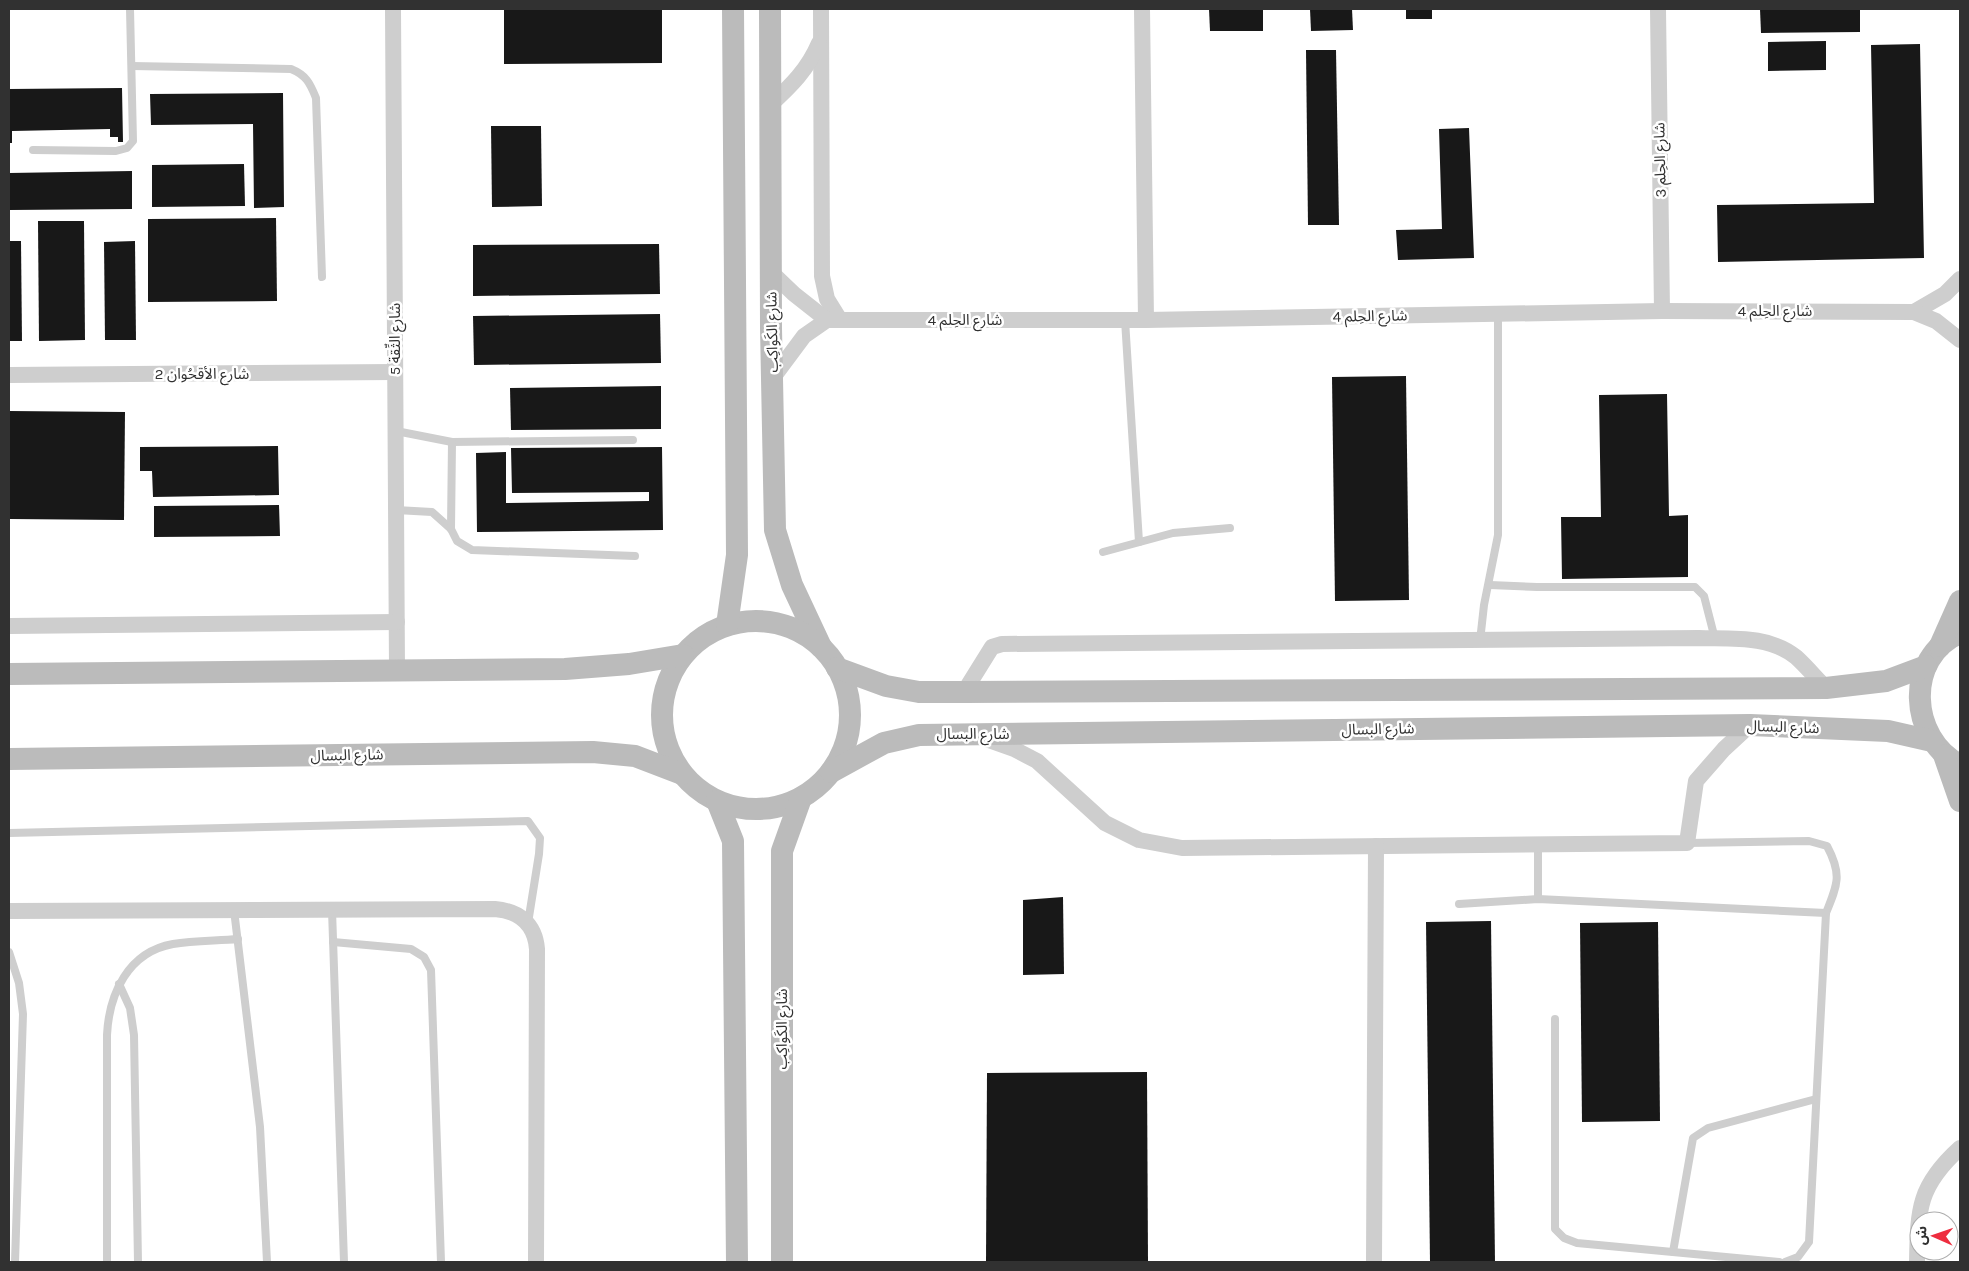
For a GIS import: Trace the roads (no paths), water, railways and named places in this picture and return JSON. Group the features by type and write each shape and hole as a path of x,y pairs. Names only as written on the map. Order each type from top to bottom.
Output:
{"street":[{"name":"شارع الثِّقة 5","path":"393,9 397,669"},
{"path":"726,625 737,555 733,9"},
{"name":"شارع الكَواكِب","path":"770,9 772,379 775,530 792,585 821,647"},
{"path":"821,9 822,276 834,320"},
{"path":"1142,9 1146,320"},
{"name":"شارع الحِلم 3","path":"1658,9 1662,311"},
{"path":"770,105 799,78 812,60 821,39"},
{"path":"771,272 794,294 834,320"},
{"path":"1914,312 1945,294 1960,280"},
{"name":"شارع الحِلم 4","path":"834,320 1146,320 1662,311 1914,312 1936,321 1960,340"},
{"path":"772,379 791,350 804,336 834,320"},
{"name":"شارع الأقحُوان 2","path":"9,375 395,372"},
{"path":"1960,601 1939,648 1926,666 1920,685 1919,705 1924,725 1945,754 1960,801"},
{"path":"752,621 777,623 800,632 821,647 837,668 846,688 849,710 842,753 831,772 817,787 800,798 780,806 759,810 738,808 717,801 698,790 682,774 669,752 662,728 663,702 670,677 683,655 703,638 726,625 752,621"},
{"path":"9,626 397,622"},
{"path":"1939,648 1960,633"},
{"path":"964,692 992,647 1002,644 1715,639 1740,639 1767,643 1794,656 1826,688"},
{"path":"9,674 397,669 565,669 629,664 683,655"},
{"path":"837,668 886,686 919,692 964,692 1826,688 1886,681 1926,666"},
{"path":"974,734 1014,749 1036,761 1105,823 1139,840 1182,848 1687,843 1696,781 1724,749 1750,725"},
{"name":"شارع البسال","path":"831,772 884,743 919,734 1750,725 1888,732 1945,754"},
{"name":"شارع البسال","path":"9,759 593,752 635,756 682,774"},
{"name":"شارع الكَواكِب","path":"782,1262 782,851 800,798"},
{"path":"717,801 733,841 737,1262"},
{"path":"1374,1262 1376,846"},
{"path":"9,911 495,909 513,912 528,923 536,940 537,949 536,1262"},
{"path":"1917,1262 1918,1214 1924,1195 1936,1173 1960,1148"}],"lane":[{"path":"33,150 116,151 127,148 133,141 130,9"},
{"path":"132,66 291,69 303,74 310,82 316,98 322,277"},
{"path":"1480,641 1484,605 1490,585 1498,535 1498,314"},
{"path":"1125,320 1139,542"},
{"path":"396,431 452,442 633,440"},
{"path":"451,529 452,442"},
{"path":"396,510 432,512 451,529 457,541 472,550 635,556"},
{"path":"1103,552 1184,531 1230,528"},
{"path":"1490,585 1537,587 1695,586 1704,596 1715,639"},
{"path":"9,833 528,821 540,838 528,923"},
{"path":"1687,843 1809,841 1827,846 1836,863 1836,888 1826,913 1809,1242 1798,1257 1785,1262"},
{"path":"1538,843 1538,898"},
{"path":"1459,904 1538,898 1826,913"},
{"path":"234,910 260,1127 267,1262"},
{"path":"332,910 344,1262"},
{"path":"107,1262 107,1030 111,1004 119,984 135,963 156,949 173,944 238,939"},
{"path":"333,942 411,949 424,957 431,970 441,1262"},
{"path":"9,952 19,983 23,1014 15,1262"},
{"path":"119,984 130,1008 134,1035 138,1262"},
{"path":"1555,1019 1555,1229 1564,1238 1578,1243 1779,1262"},
{"path":"1673,1252 1693,1138 1708,1128 1816,1099"}]}
